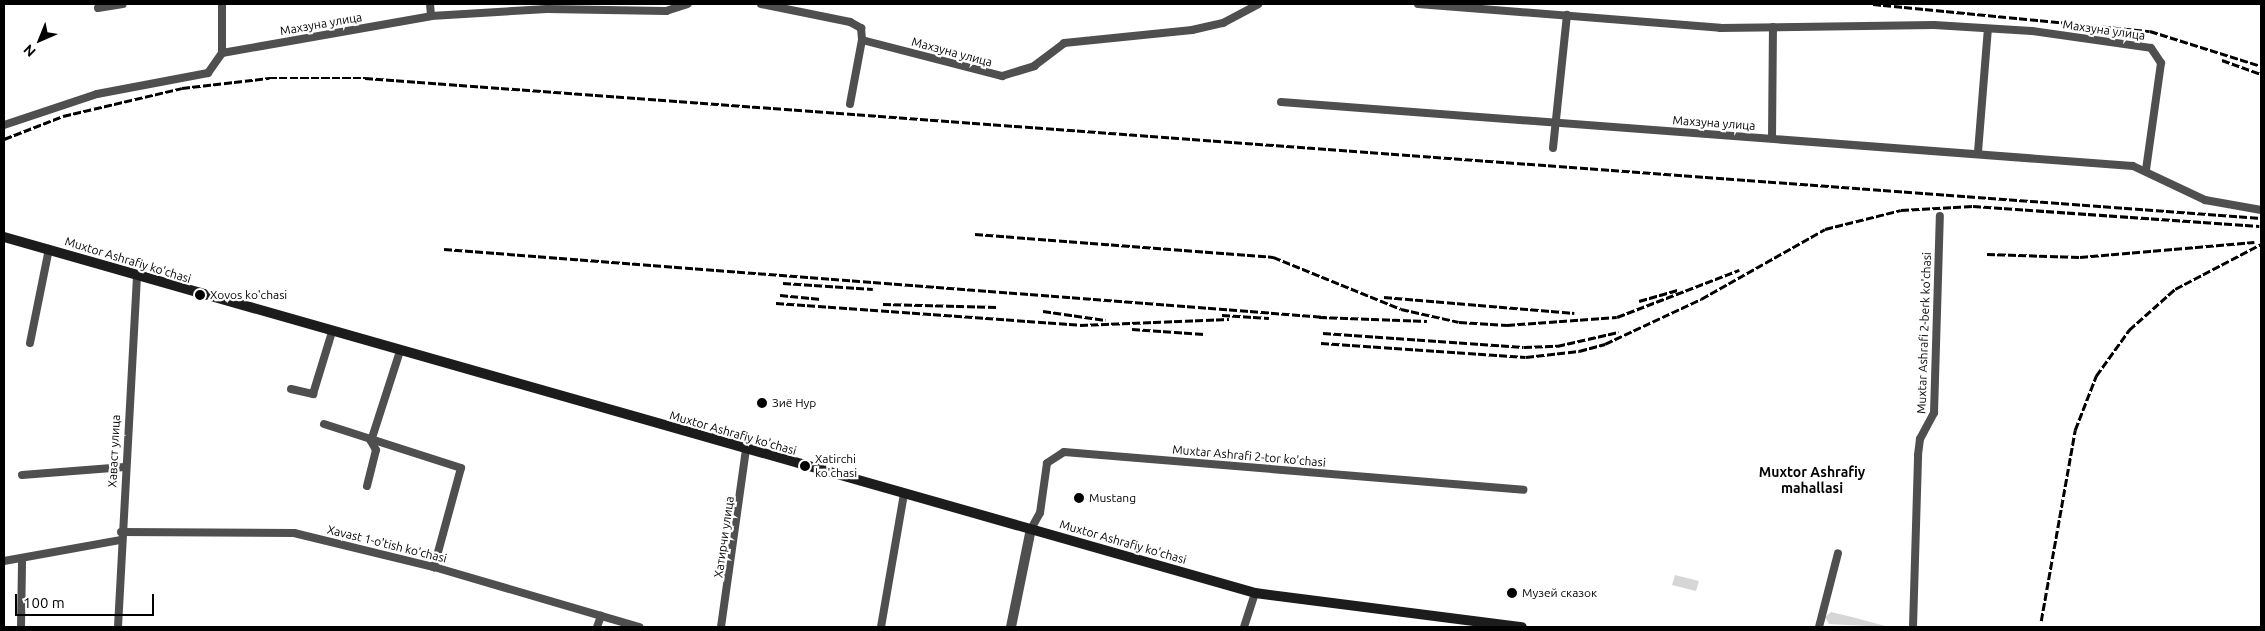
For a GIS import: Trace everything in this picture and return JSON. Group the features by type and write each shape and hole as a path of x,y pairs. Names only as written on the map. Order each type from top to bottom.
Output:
{"main road":[{"name":"Muxtor Ashrafiy ko'chasi","path":"4,237 746,450 1255,593 1522,627"}],"street":[{"path":"98,8 123,4"},
{"path":"4,125 97,94 208,73 222,53 222,4"},
{"path":"430,4 431,16"},
{"name":"Махзуна улица","path":"222,53 431,16 547,10 666,11 688,4"},
{"path":"761,4 850,22 861,28 862,40 850,104"},
{"name":"Махзуна улица","path":"862,40 1002,76 1034,66 1064,43 1192,30 1223,23 1258,4"},
{"name":"Махзуна улица","path":"1418,4 1720,28 1839,23 1988,28 2157,52 2162,63 2146,170"},
{"path":"1553,148 1567,15"},
{"path":"1772,138 1773,27"},
{"path":"1978,152 1988,28"},
{"name":"Махзуна улица","path":"1281,102 1557,124 1978,152 2146,170 2205,200 2261,210"},
{"name":"Muxtar Ashrafi 2-berk ko'chasi","path":"1913,627 1918,455 1920,439 1934,413 1940,216"},
{"path":"30,343 49,249"},
{"name":"Хаваст улица","path":"118,627 121,536 137,276"},
{"path":"291,389 313,394 332,332"},
{"path":"367,486 376,450 371,440 400,351"},
{"path":"324,424 461,468 434,567"},
{"name":"Хатирчи улица","path":"720,627 746,450"},
{"name":"Muxtar Ashrafi 2-tor ko'chasi","path":"1031,530 1040,513 1047,463 1064,452 1523,490"},
{"path":"22,476 125,467"},
{"path":"881,627 904,494"},
{"path":"1011,627 1031,530"},
{"name":"Xavast 1-o'tish ko'chasi","path":"4,561 22,560 121,536 281,531 434,567 639,627"},
{"path":"1820,627 1838,553"},
{"path":"21,627 22,560"},
{"path":"1244,627 1255,593"},
{"path":"597,627 600,616"}],"shaded area":[{"path":"1675,575 1699,581 1696,591 1672,585"},
{"path":"1831,612 1889,627 1829,624 1825,617"}],"railway":[{"path":"1873,4 2150,31 2261,66"},
{"path":"2222,60 2261,74"},
{"path":"4,139 63,116 182,88 269,78 365,78 2261,218"},
{"path":"1321,343 1526,357 1579,351 1605,344 1701,299 1825,229 1901,210 1973,206 2259,226"},
{"path":"975,234 1273,257 1401,309 1459,322 1507,325 1617,317 1739,270"},
{"path":"1987,254 2080,257 2254,242"},
{"path":"2041,621 2075,430 2096,376 2129,330 2175,289 2261,244"},
{"path":"444,249 1325,317"},
{"path":"783,283 873,289"},
{"path":"1639,301 1677,290"},
{"path":"780,295 821,299"},
{"path":"1384,297 1574,313"},
{"path":"776,303 1080,325 1229,319"},
{"path":"883,304 997,307"},
{"path":"1043,311 1105,320"},
{"path":"1222,315 1269,318"},
{"path":"1319,317 1427,321"},
{"path":"1132,329 1204,334"},
{"path":"1323,333 1524,347 1557,346 1618,332"}],"place":[{"name":"Xovos ko'chasi","path":"200,295"},
{"name":"Зиё Нур","path":"762,403"},
{"name":"Xatirchi ko'chasi","path":"805,466"},
{"name":"Mustang","path":"1079,498"},
{"name":"Музей сказок","path":"1512,593"}],"district":[{"name":"Muxtor Ashrafiy mahallasi","path":"1812,480"}]}
